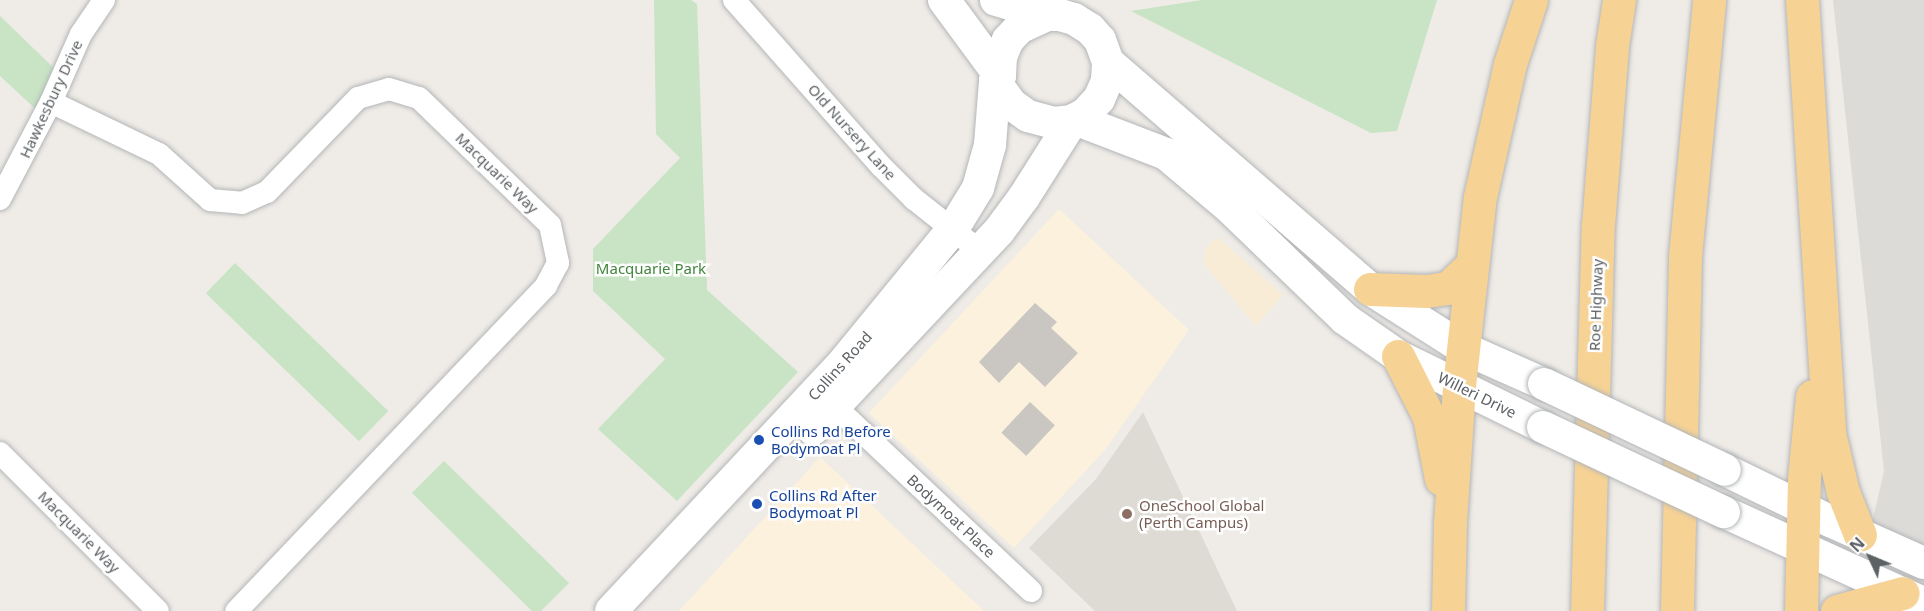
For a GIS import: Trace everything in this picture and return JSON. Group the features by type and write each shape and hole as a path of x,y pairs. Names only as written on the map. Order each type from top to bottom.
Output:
{"highway":[{"path":"1448,611 1450,522 1470,267 1480,197 1510,63 1531,0"},
{"name":"Roe Highway","path":"1587,611 1598,225 1612,46 1619,0"},
{"path":"1677,611 1685,256 1709,0"},
{"path":"1802,0 1829,433 1843,492 1860,535"},
{"path":"1370,289 1426,291 1448,288 1470,267"},
{"path":"1801,611 1805,467 1822,302"},
{"path":"1398,356 1429,417 1450,522"},
{"path":"1837,611 1913,598"}],"main road":[{"name":"Willeri Drive","path":"944,0 998,78 1011,104 1028,116 1054,123 1073,120 1166,154 1229,207 1345,319 1398,356 1543,427 1913,598"},
{"path":"996,0 1047,15 1074,19 1090,29 1100,40 1108,62 1107,81 1099,99 1073,120"},
{"path":"998,78 1001,57 1008,40 1019,28 1047,15"},
{"path":"1108,62 1370,289 1463,348 1924,563"},
{"name":"Collins Road","path":"639,611 826,399 884,316 953,229 978,188 987,156 998,78"},
{"name":"Collins Road","path":"611,611 826,399 981,252 1024,197 1073,120"}],"street":[{"name":"Hawkesbury Drive","path":"0,199 51,102 81,34 104,0"},
{"name":"Old Nursery Lane","path":"734,0 914,200 981,252"},
{"name":"Macquarie Way","path":"51,102 159,154 210,200 242,203 267,192 358,98 389,89 419,98 550,225 558,263 546,286 236,611"},
{"name":"Bodymoat Place","path":"826,399 1031,591"},
{"name":"Macquarie Way","path":"0,453 158,611"}],"shaded area":[{"path":"1833,0 1924,0 1924,611 1852,611 1884,471"},
{"path":"1059,209 1189,330 1105,450 1014,548 869,413"},
{"name":"OneSchool Global (Perth Campus)","path":"1143,412 1237,611 1095,611 1029,548 1096,479"},
{"path":"820,457 984,611 679,611"}],"green space":[{"name":"Macquarie Park","path":"654,0 691,0 697,4 707,290 798,372 677,501 598,429 665,359 593,291 593,249 680,158 656,134"},
{"path":"1202,0 1437,0 1397,131 1371,133 1131,11"},
{"path":"0,16 59,73 41,114 0,76"},
{"path":"235,263 388,411 359,441 206,293"},
{"path":"444,461 569,583 541,611 532,611 412,493"}],"sand":[{"path":"1219,238 1283,295 1257,324 1254,324 1205,265 1204,252 1212,241"}],"building":[{"path":"1035,303 1057,322 1051,328 1078,353 1045,387 1019,362 999,383 979,362"},
{"path":"1030,402 1055,425 1026,456 1001,433"}],"place":[{"name":"Collins Rd Before Bodymoat Pl","path":"759,440"},
{"name":"Collins Rd After Bodymoat Pl","path":"757,504"},
{"name":"OneSchool Global (Perth Campus)","path":"1127,514"}]}
